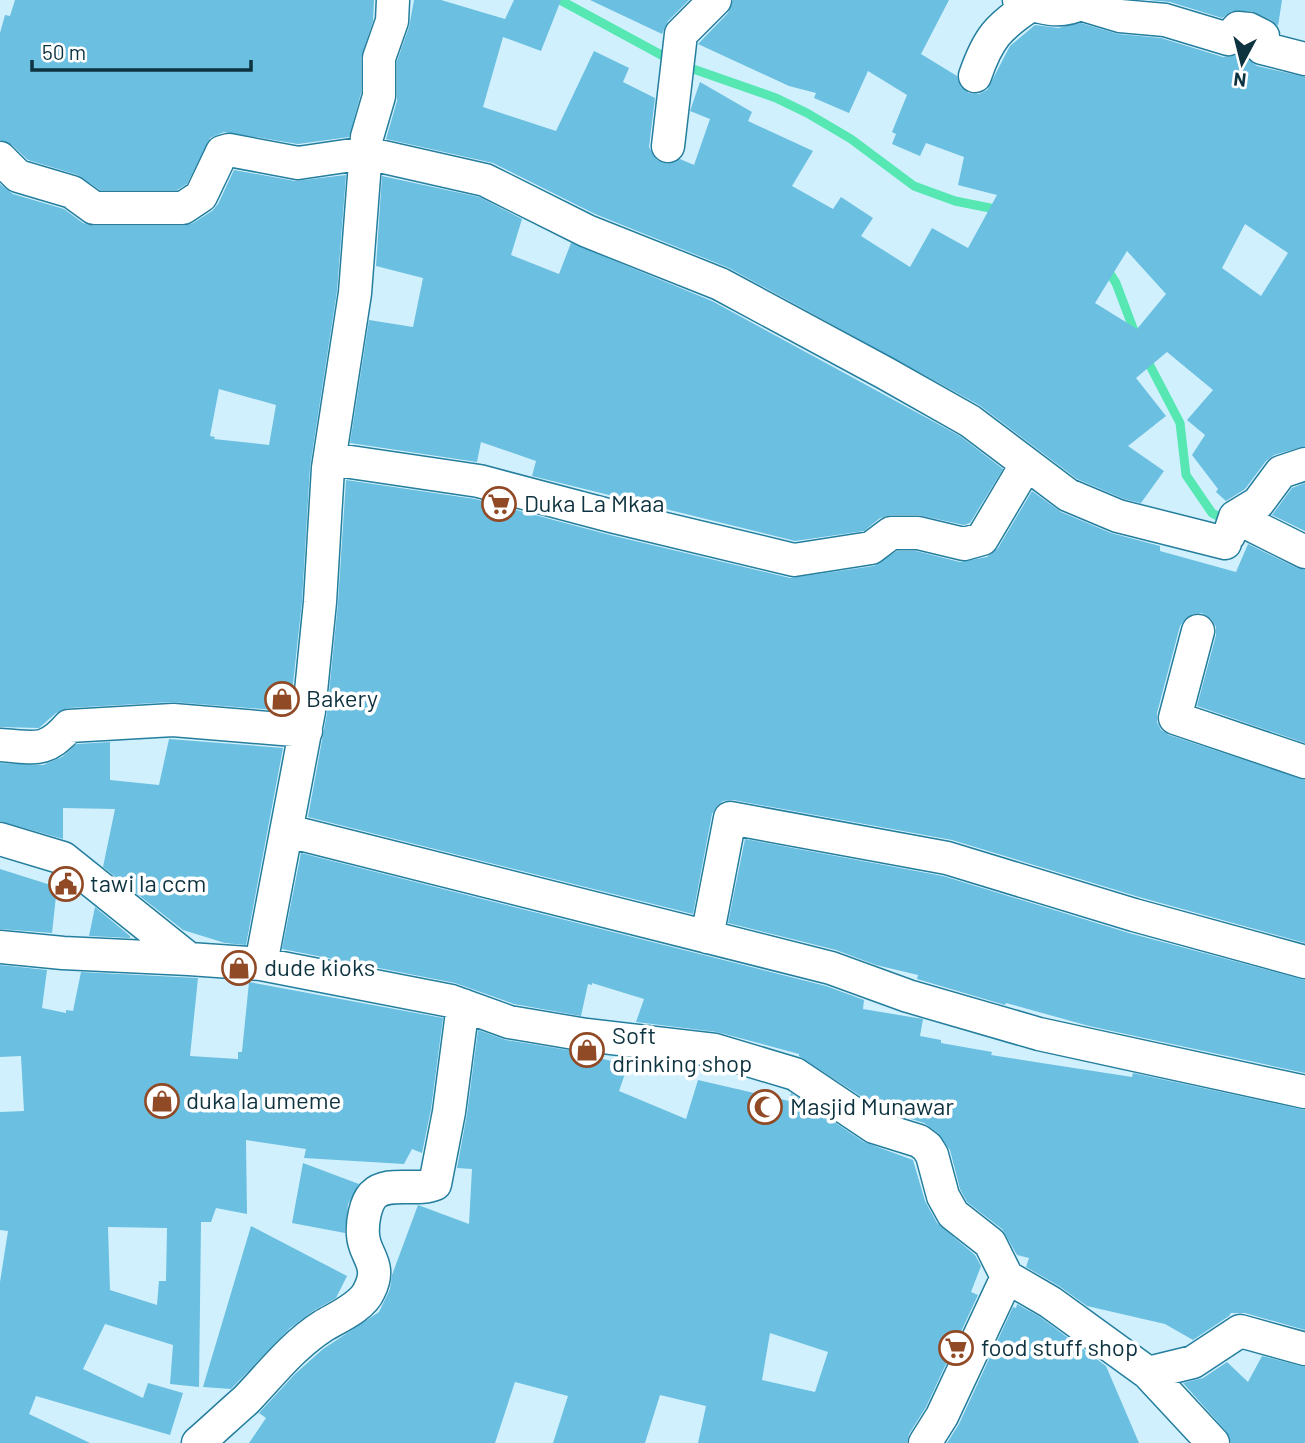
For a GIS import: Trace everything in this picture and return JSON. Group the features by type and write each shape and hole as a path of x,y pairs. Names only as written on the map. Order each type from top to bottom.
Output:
{"street":[{"path":"261,964 306,730 320,602 330,459 355,293 367,137 379,96 379,58 392,21 393,0"},
{"path":"667,146 681,34 715,0"},
{"path":"975,76 986,48 1003,23 1027,2 1055,10 1069,10 1080,4 1120,16 1165,20 1228,39 1238,28 1249,29 1263,36 1262,48 1305,59"},
{"path":"0,158 18,176 72,192 94,208 183,208 201,196 222,152 229,150 298,163 366,153 485,180 586,231 720,284 970,421 1068,495 1118,516 1231,529 1305,552"},
{"path":"330,459 478,481 794,560 871,548 891,533 918,533 964,544 982,539 1026,465"},
{"path":"1231,529 1258,503 1281,472 1305,464"},
{"path":"1198,631 1175,718 1305,762"},
{"path":"0,745 43,747 58,738 69,726 173,720 306,730"},
{"path":"707,937 730,818 947,858 1135,915 1305,962"},
{"path":"288,831 831,968 908,996 1039,1034 1305,1092"},
{"path":"0,839 63,858 188,958"},
{"path":"0,947 261,964 463,1005 509,1022 715,1050 795,1074 874,1127 919,1141 927,1147 932,1155 943,1196 953,1214 990,1243 1007,1277 1050,1302 1148,1373 1213,1443"},
{"path":"198,1443 246,1399 302,1340 364,1300 374,1274 373,1260 363,1237 366,1210 371,1198 378,1191 390,1188 427,1187 435,1184 449,1112 463,1005"},
{"path":"925,1443 942,1416 1007,1277"},
{"path":"1148,1373 1193,1362 1240,1331 1305,1349"}],"building":[{"path":"15,0 374,0 373,21 361,58 361,93 349,137 298,144 224,132 210,138 187,184 177,190 100,190 78,175 28,160 12,145 0,140 0,33 5,15 10,16"},
{"path":"414,0 441,0 505,19 514,0 561,0 541,51 503,37 483,107 556,131 594,51 629,68 623,82 655,98 649,147 657,160 667,164 680,159 694,165 710,119 690,111 700,82 752,112 748,121 813,151 792,186 833,209 841,197 873,218 861,236 910,267 932,228 968,248 997,195 958,185 964,157 926,143 920,156 892,144 896,134 892,132 907,95 868,71 849,113 814,98 816,93 789,86 698,44 728,13 733,0 949,0 921,54 957,76 961,87 969,93 979,94 987,90 1010,46 1035,25 1058,28 1081,23 1118,34 1161,38 1223,57 1234,56 1244,49 1250,61 1257,66 1305,77 1305,446 1274,455 1266,461 1245,489 1226,501 1216,492 1218,489 1192,455 1205,435 1187,420 1213,390 1167,352 1136,378 1166,416 1128,446 1164,471 1141,503 1124,499 1077,479 979,405 729,268 595,214 493,163 386,139 397,101 397,61 409,27","holes":["1245,224 1288,253 1261,296 1222,268","1127,251 1166,294 1137,329 1095,303"]},
{"path":"590,0 689,0 668,21 662,34"},
{"path":"1148,0 1282,0 1278,26 1251,11 1232,11 1222,18 1170,2"},
{"path":"234,170 295,181 346,175 337,291 310,467 302,601 290,711 172,702 68,708 56,713 39,728 0,727 0,184 13,194 64,209 83,223 93,226 183,226 193,223 218,204","holes":["219,389 276,405 269,445 214,439 215,437 210,436"]},
{"path":"382,176 479,197 522,219 511,255 559,274 571,243 712,301 960,436 1003,469 970,523 964,525 918,515 891,515 880,518 864,531 795,541 532,476 536,461 481,442 477,462 350,443 369,320 413,327 423,278 376,266"},
{"path":"346,480 475,499 790,578 874,566 897,551 916,551 960,562 987,557 998,548 1032,491 1061,512 1111,533 1160,546 1160,551 1236,572 1248,544 1305,570 1305,743 1197,706 1216,635 1216,627 1211,619 1202,613 1186,618 1180,626 1157,722 1161,730 1169,735 1305,780 1305,943 1139,897 952,840 733,800 723,801 712,814 693,914 308,817 327,713"},
{"path":"1305,483 1305,531 1272,515 1292,488"},
{"path":"169,739 283,748 246,945 225,943 183,930 103,867 115,809 63,808 63,839 0,821 0,763 43,765 62,757 77,744 110,742 110,780 159,785"},
{"path":"745,839 943,876 1129,933 1305,980 1305,1073 1089,1026 1006,1003 1005,1005 917,979 918,975 876,965 836,950 728,923"},
{"path":"301,853 826,986 864,1000 863,1009 923,1019 920,1036 941,1040 941,1043 992,1052 991,1055 1132,1077 1133,1073 1305,1110 1305,1330 1245,1313 1231,1313 1193,1340 1165,1324 1087,1306 1026,1267 1029,1258 1017,1255 1002,1229 967,1202 960,1189 950,1150 938,1133 924,1123 882,1110 799,1054 717,1032 636,1022 644,999 592,983 588,984 581,1016 514,1004 455,983 282,949"},
{"path":"0,869 57,887 52,933 0,929"},
{"path":"95,907 130,936 130,938 89,936"},
{"path":"0,965 47,970 42,1008 66,1013 66,1010 73,1011 81,972 198,978 190,1056 238,1059 238,1052 242,1052 249,982 443,1018 431,1109 422,1153 412,1149 404,1164 304,1158 306,1149 246,1140 247,1214 216,1208 211,1222 201,1222 199,1387 170,1384 173,1345 105,1324 83,1369 143,1398 148,1383 183,1393 170,1435 36,1396 29,1414 90,1443 0,1443 0,1282 8,1231 0,1230 0,1112 24,1111 21,1056 0,1057","holes":["108,1227 167,1228 166,1281 159,1281 157,1305 110,1290"]},
{"path":"478,1030 506,1040 592,1054 591,1056 628,1065 619,1091 686,1119 698,1080 789,1101 791,1093 864,1142 913,1160 925,1201 937,1223 975,1255 981,1266 971,1292 978,1295 907,1443 698,1443 706,1406 660,1395 645,1443 553,1443 568,1396 515,1382 495,1443 249,1443 266,1418 259,1413 295,1374 323,1349 379,1312 390,1289 392,1275 418,1205 469,1224 472,1169 457,1168","holes":["770,1333 828,1352 815,1392 762,1380"]},
{"path":"303,1163 359,1184 348,1204 345,1233 292,1223"},
{"path":"251,1226 347,1276 336,1298 290,1328 231,1389 203,1387"},
{"path":"1017,1304 1040,1317 1106,1366 1139,1443 947,1443 959,1424 1013,1307 1016,1308"},
{"path":"1262,1356 1305,1367 1305,1443 1231,1443 1226,1431 1183,1383 1203,1378 1227,1362 1248,1382"}],"waterway":[{"path":"560,0 676,63 776,98 807,113 851,139 914,186 955,201 1000,210"},
{"path":"1107,269 1116,283 1136,336"},
{"path":"1146,358 1180,423 1186,475 1212,513 1227,521"}],"place":[{"name":"Duka La Mkaa","path":"499,504"},
{"name":"Bakery","path":"282,699"},
{"name":"tawi la ccm","path":"66,884"},
{"name":"dude kioks","path":"239,968"},
{"name":"Soft drinking shop","path":"587,1050"},
{"name":"duka la umeme","path":"162,1101"},
{"name":"Masjid Munawar","path":"765,1107"},
{"name":"food stuff shop","path":"956,1348"}]}
